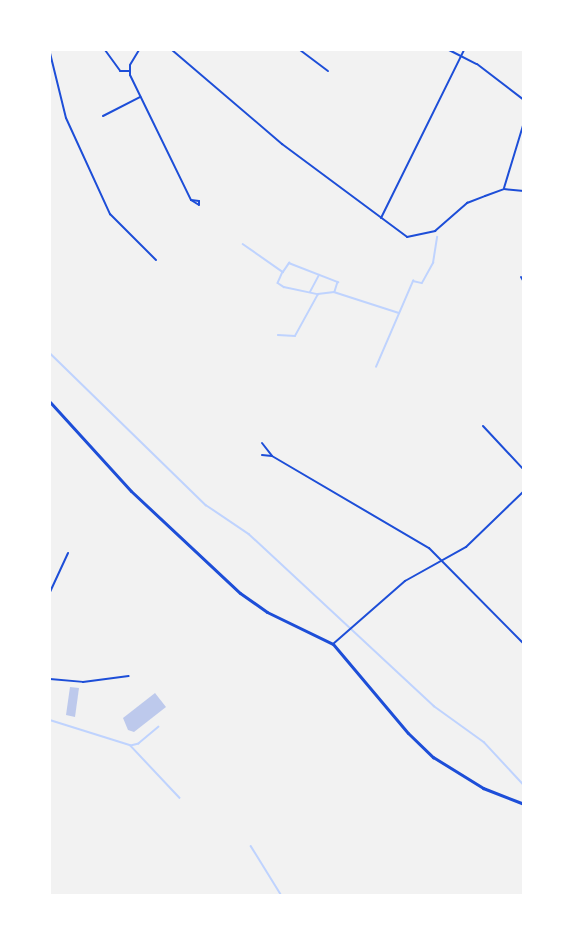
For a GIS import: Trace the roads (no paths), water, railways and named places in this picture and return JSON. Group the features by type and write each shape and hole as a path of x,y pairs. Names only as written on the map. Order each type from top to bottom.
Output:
{"street":[{"path":"105,50 120,71 129,71"},
{"path":"129,71 139,50"},
{"path":"172,50 282,144 399,233 420,238 435,231 467,203 504,189 524,191"},
{"path":"300,50 328,71"},
{"path":"449,50 524,100"},
{"path":"381,218 464,50"},
{"path":"50,53 66,118 110,214 156,260"},
{"path":"129,71 191,200"},
{"path":"103,116 141,97"},
{"path":"504,189 524,122"},
{"path":"521,277 524,282"},
{"path":"50,402 130,491 240,593 267,612 333,644 408,733 433,757 483,788 524,804"},
{"path":"483,426 524,470"},
{"path":"262,443 272,456 429,548 524,644"},
{"path":"262,455 272,456"},
{"path":"333,644 405,581 466,547 524,491"},
{"path":"50,592 69,553"},
{"path":"50,679 83,682 129,676"}],"waterway":[{"path":"376,367 413,281 422,283 433,263 437,237"},
{"path":"243,244 283,272 289,263 338,282 335,292"},
{"path":"283,272 278,283 284,287 318,294 334,292 399,313"},
{"path":"310,292 319,275"},
{"path":"278,335 295,336 317,296"},
{"path":"50,353 206,505 249,534 434,706 484,742 524,785"},
{"path":"50,720 130,745"},
{"path":"159,727 139,744 131,746 180,798"},
{"path":"251,846 282,896"}]}
